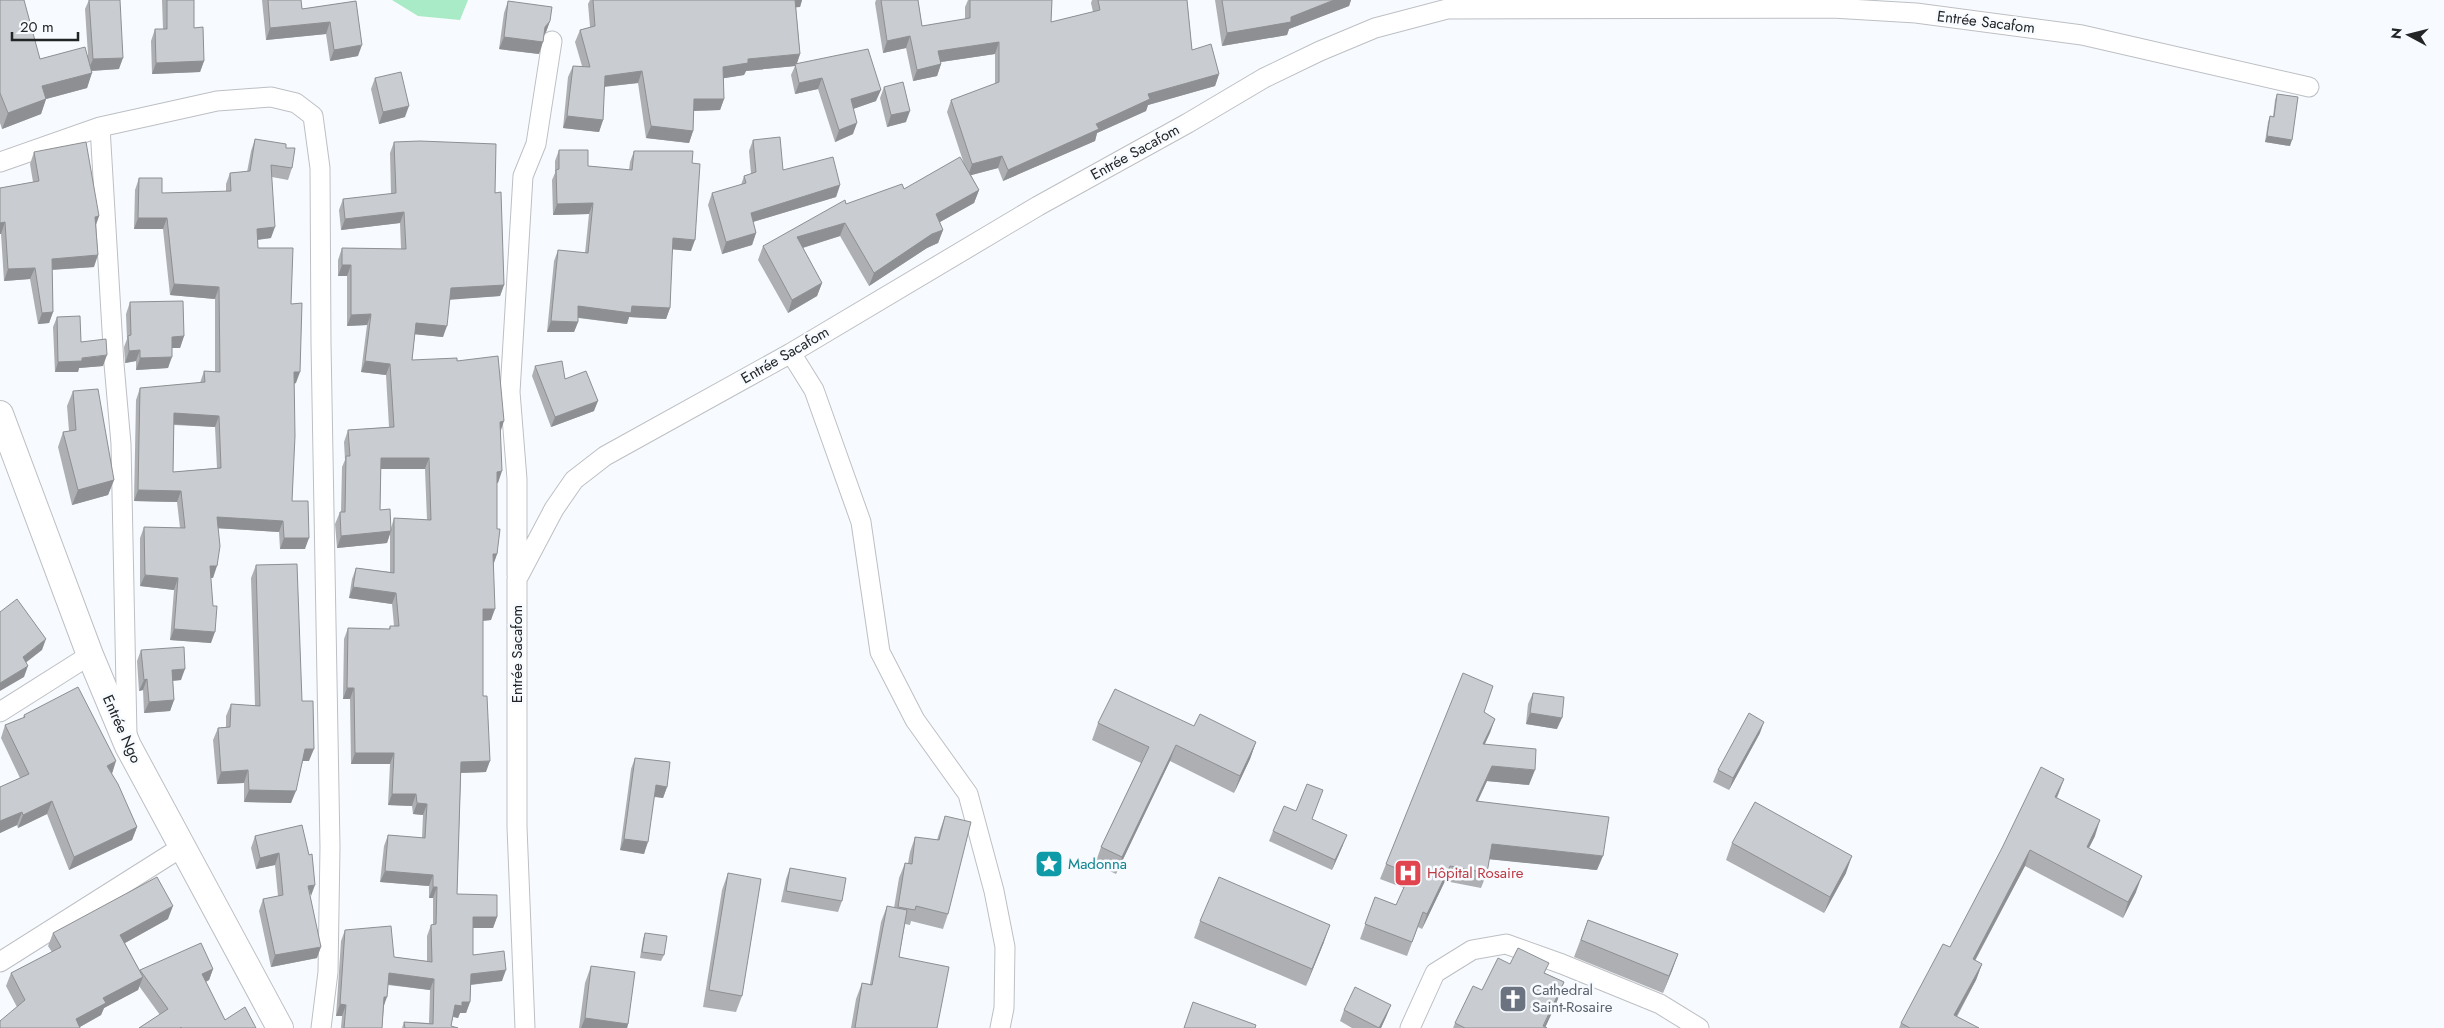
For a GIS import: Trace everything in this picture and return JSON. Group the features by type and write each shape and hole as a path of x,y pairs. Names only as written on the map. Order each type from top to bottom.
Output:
{"street":[{"name":"Entrée Sacafom","path":"525,1028 517,827 517,579 554,509 574,480 605,456 791,353 1038,206 1188,123 1264,78 1320,51 1375,28 1447,9 1832,8 1916,13 2082,35 2309,87"},
{"path":"517,579 517,479 510,392 523,176 536,144 552,42"},
{"path":"0,162 100,127 217,101 271,97 296,103 313,116 320,168 321,343 330,847 328,972 321,1028"},
{"path":"100,127 114,364 121,444 128,746"},
{"path":"791,353 814,390 861,522 880,652 916,720 968,794 994,891 1005,947 1004,1008 1000,1028"},
{"name":"Entrée Ngo","path":"0,414 90,655 128,746 280,1028"},
{"path":"0,712 90,655"},
{"path":"0,962 182,847"},
{"path":"1410,1028 1436,973 1472,950 1506,944 1562,964 1660,1004 1699,1028"}],"green space":[{"path":"392,0 468,0 460,20 418,16"}],"building":[{"path":"0,0 24,0 40,59 85,47 92,73 42,86 46,99 8,113 0,93"},
{"path":"89,0 120,0 123,58 93,59"},
{"path":"167,0 194,0 194,28 203,27 204,61 156,63 155,29 167,29"},
{"path":"268,0 301,0 302,9 356,1 362,45 334,50 330,22 270,28"},
{"path":"593,0 795,0 800,54 748,59 748,63 723,67 724,99 694,99 693,131 651,126 642,71 605,76 603,120 567,116 573,66 590,67 580,30 595,26"},
{"path":"881,0 918,0 922,26 970,18 970,0 1052,0 1051,22 1100,10 1098,0 1187,0 1192,50 1211,44 1219,74 1148,94 1150,99 1096,124 1099,129 1008,170 1002,156 972,164 951,100 999,82 999,42 938,51 941,64 917,70 910,36 887,41"},
{"path":"1222,0 1334,0 1291,17 1291,22 1227,33"},
{"path":"508,1 552,7 550,21 545,27 543,42 504,37"},
{"path":"868,49 881,90 851,99 857,123 839,130 822,78 799,83 795,64"},
{"path":"401,72 409,106 383,112 375,78"},
{"path":"903,82 910,111 891,115 884,87"},
{"path":"2277,94 2298,97 2292,140 2267,136 2270,116 2274,117"},
{"path":"780,137 783,170 833,157 840,185 751,213 756,233 726,242 712,193 746,183 744,176 756,172 753,140"},
{"path":"255,139 286,144 286,148 295,148 292,168 271,165 275,227 257,229 258,248 293,248 291,304 302,303 300,372 294,372 295,436 292,501 308,501 309,538 284,538 283,521 217,517 220,546 217,566 210,566 213,606 217,606 215,632 174,629 178,578 145,575 144,527 185,528 181,491 138,490 140,388 205,382 204,371 220,372 219,287 174,284 167,218 138,218 139,178 162,178 162,193 231,191 230,173 250,171","holes":["174,413 219,416 221,468 173,472"]},
{"path":"420,141 496,144 495,193 501,192 504,285 451,288 447,326 416,323 412,360 457,358 457,361 498,356 504,421 500,422 502,471 497,472 497,529 500,529 497,554 493,554 495,609 483,609 483,696 487,696 490,761 461,762 457,894 497,895 497,917 473,917 473,955 504,951 506,970 471,974 470,1002 462,1002 462,1006 455,1005 451,1026 458,1028 405,1028 404,1022 433,1024 434,979 389,973 387,997 384,997 382,1028 344,1028 346,1005 340,1004 345,930 391,926 394,957 432,962 431,925 436,924 437,887 433,887 433,875 385,871 388,835 425,838 427,804 417,803 416,794 392,794 394,753 355,753 354,688 347,688 348,628 390,629 390,626 399,626 396,593 353,587 356,568 394,573 394,518 431,520 429,458 381,458 380,510 390,509 391,531 341,536 340,512 345,512 346,456 350,456 348,430 394,427 390,364 365,361 371,314 351,315 351,265 342,265 342,248 406,249 404,212 345,219 343,199 396,193 394,142"},
{"path":"86,142 99,216 95,217 98,255 52,259 53,312 42,313 35,268 8,269 5,222 0,223 0,188 39,181 34,152"},
{"path":"559,150 588,150 588,166 632,170 634,151 693,151 692,163 700,164 695,240 673,238 670,308 632,306 631,313 578,306 578,322 551,321 558,250 588,253 593,203 557,204 556,170 559,169"},
{"path":"960,157 979,190 936,214 943,230 932,234 874,273 845,223 797,237 822,283 792,300 763,246 845,200 846,204 902,184 904,189"},
{"path":"183,301 184,336 172,337 172,357 140,358 140,350 129,351 128,336 131,335 130,302"},
{"path":"80,316 81,342 106,339 107,355 82,358 82,361 58,362 57,317"},
{"path":"562,361 565,379 586,371 598,401 555,417 535,366"},
{"path":"98,389 114,480 78,490 63,432 76,430 73,391"},
{"path":"297,564 302,701 313,701 314,749 305,749 296,791 249,790 248,770 221,772 218,728 230,727 231,704 260,706 256,565"},
{"path":"17,599 46,639 23,657 28,666 0,683 0,612"},
{"path":"184,647 185,669 172,670 174,700 149,702 147,679 144,680 141,650"},
{"path":"1463,673 1493,686 1484,712 1495,719 1483,744 1536,749 1535,770 1492,766 1476,801 1609,817 1603,856 1492,844 1487,873 1450,866 1427,914 1423,912 1412,942 1365,924 1375,897 1396,905 1410,874 1386,864"},
{"path":"78,687 116,761 107,766 118,784 137,827 74,857 52,801 23,815 22,812 0,821 0,787 29,774 5,725 25,717 24,715"},
{"path":"1115,689 1194,726 1200,714 1256,742 1240,776 1176,745 1122,857 1101,847 1149,747 1098,723"},
{"path":"1533,693 1564,697 1562,718 1530,713"},
{"path":"1749,713 1764,722 1733,778 1718,770"},
{"path":"635,758 670,762 667,787 656,785 648,842 624,839"},
{"path":"2041,767 2064,779 2055,797 2100,820 2087,847 2142,876 2128,902 2030,850 1973,959 1982,964 1954,1015 1979,1028 1910,1028 1901,1023 1943,944 1950,947 2002,848"},
{"path":"1307,784 1323,790 1312,819 1347,835 1335,860 1273,831 1284,806 1296,811"},
{"path":"1755,802 1852,856 1830,897 1732,843"},
{"path":"945,816 971,822 948,914 916,906 915,910 898,907 905,863 912,864 915,837 939,840"},
{"path":"302,825 309,855 312,854 315,885 308,886 321,947 275,955 263,899 283,895 279,853 260,858 255,836"},
{"path":"790,868 846,878 842,901 786,891"},
{"path":"728,873 761,879 742,996 709,990"},
{"path":"157,877 173,906 120,935 143,977 103,998 106,1003 76,1019 80,1028 0,1028 0,1021 25,1000 11,973 61,947 53,933"},
{"path":"1219,877 1330,925 1312,969 1200,921"},
{"path":"887,906 907,910 899,957 949,967 937,1028 855,1028 862,983 872,985"},
{"path":"1588,920 1678,954 1669,976 1581,940"},
{"path":"645,933 667,936 664,955 642,952"},
{"path":"201,943 213,969 202,974 225,1020 245,1007 256,1028 139,1028 168,1009 140,970"},
{"name":"Cathedral Saint-Rosaire","path":"1518,948 1549,963 1544,973 1564,982 1543,1026 1547,1028 1465,1028 1455,1023 1473,986 1482,990 1498,958 1510,964"},
{"path":"591,966 635,972 628,1024 585,1018"},
{"path":"1355,987 1391,1005 1379,1028 1344,1010"},
{"path":"1193,1002 1256,1025 1255,1028 1184,1028"}],"place":[{"name":"Madonna","path":"1049,864"},
{"name":"Hôpital Rosaire","path":"1408,873"},
{"name":"Cathedral Saint-Rosaire","path":"1513,999"}]}
